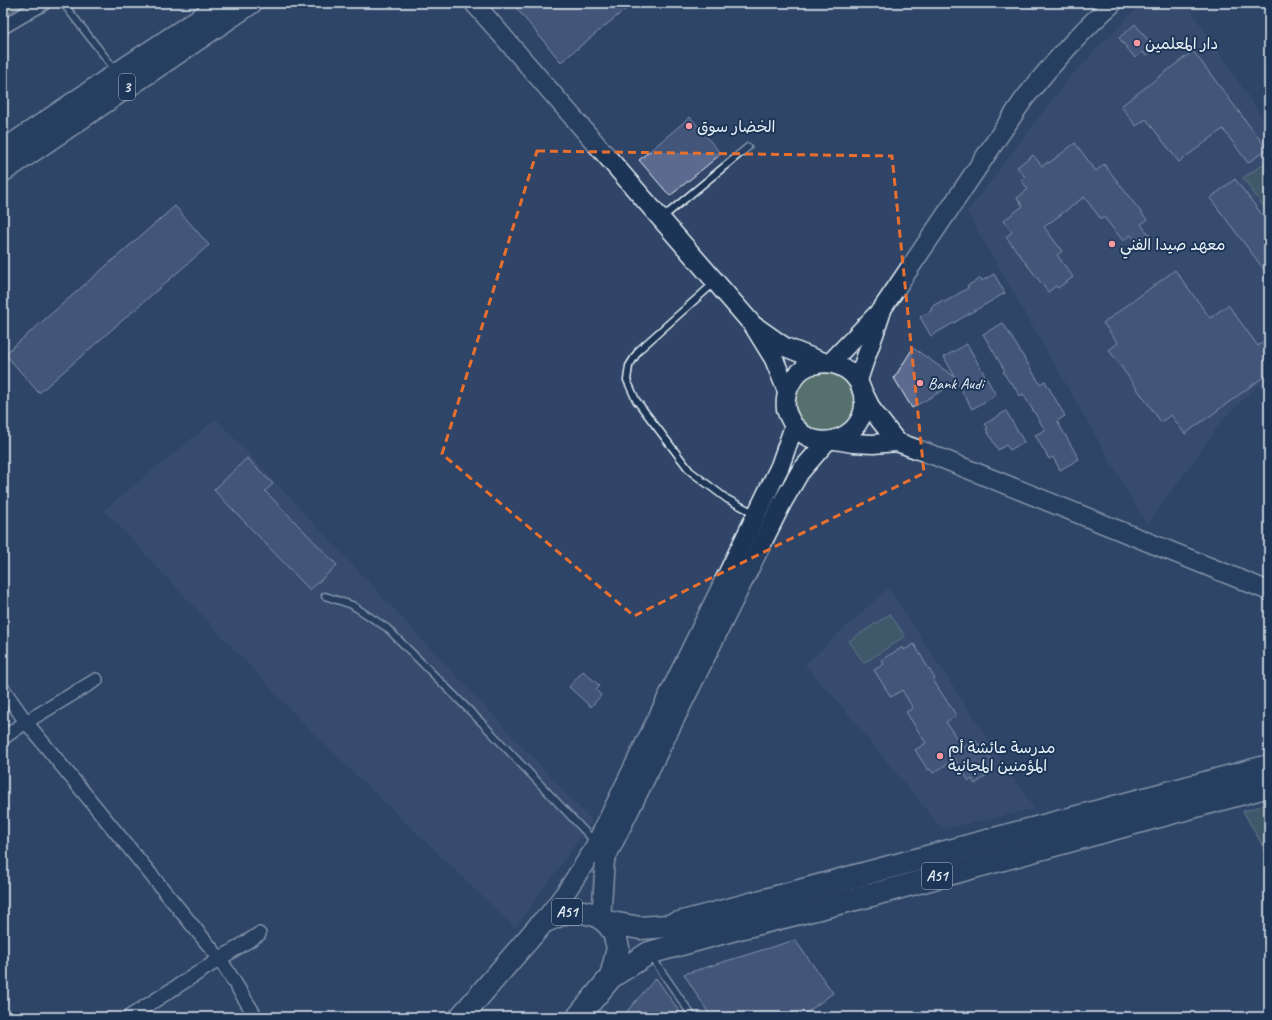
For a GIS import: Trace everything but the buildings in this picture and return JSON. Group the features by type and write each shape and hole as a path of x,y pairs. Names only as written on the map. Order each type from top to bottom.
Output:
{"highway":[{"name":"A51","path":"603,921 640,928 668,926 1269,766"},
{"name":"A51","path":"582,1016 611,977 649,953 743,927 879,893 1269,786"},
{"name":"A51","path":"461,1017 543,922 567,912 583,912 596,915 614,932 618,948 611,977"}],"main road":[{"name":"3","path":"3,171 70,116 118,73 224,3"},
{"name":"3","path":"3,151 70,116 251,3"},
{"path":"474,3 752,325 774,359 787,391"},
{"path":"1113,3 1067,48 1024,99 882,309 828,363 809,366 795,376 787,391 786,409 794,426 803,434 814,440 872,444 898,442 940,457 1269,591"},
{"path":"603,921 606,860 782,503 800,472 831,440 849,433 860,420 864,405 860,385 864,362 874,337 882,309"},
{"path":"752,325 785,347 840,366 850,372 860,385 872,410 898,442"},
{"path":"543,922 568,889 592,852 780,466 794,426"}],"street":[{"path":"3,27 44,3"},
{"path":"3,738 26,722 96,680"},
{"path":"3,690 26,722 220,959 256,1017"},
{"path":"129,1017 259,934"}],"lane":[{"path":"63,3 118,73"},
{"path":"661,219 748,147"},
{"path":"715,282 639,350 628,366 627,380 636,400 690,471 726,499 756,514"},
{"path":"326,596 352,605 387,628 483,724 596,843"},
{"path":"649,953 693,1017"}],"highlighted area":[{"path":"537,151 892,156 924,473 634,616 442,454"}],"shaded area":[{"name":"معهد صيدا الفني","path":"1142,3 1186,3 1269,128 1269,392 1258,385 1224,418 1147,525 967,212 1069,78"},
{"path":"216,419 592,821 515,928 307,727 104,510"},
{"name":"مدرسة عائشة أم المؤمنين المجانية","path":"888,588 1034,809 942,829 839,703 805,665"}],"green space":[{"path":"3,3 26,3 3,17"},
{"path":"1268,161 1269,163 1269,214 1243,178"},
{"path":"820,368 847,376 857,396 856,404 850,418 843,426 834,430 824,431 814,429 805,424 798,416 795,405 795,394 806,374"},
{"path":"890,614 905,636 864,663 849,641"},
{"path":"1269,804 1269,857 1243,811"}],"place":[{"name":"دار المعلمين","path":"1137,43"},
{"name":"الخضار سوق","path":"689,126"},
{"name":"معهد صيدا الفني","path":"1112,244"},
{"name":"Bank Audi","path":"920,383"},
{"name":"مدرسة عائشة أم المؤمنين المجانية","path":"940,756"}]}
